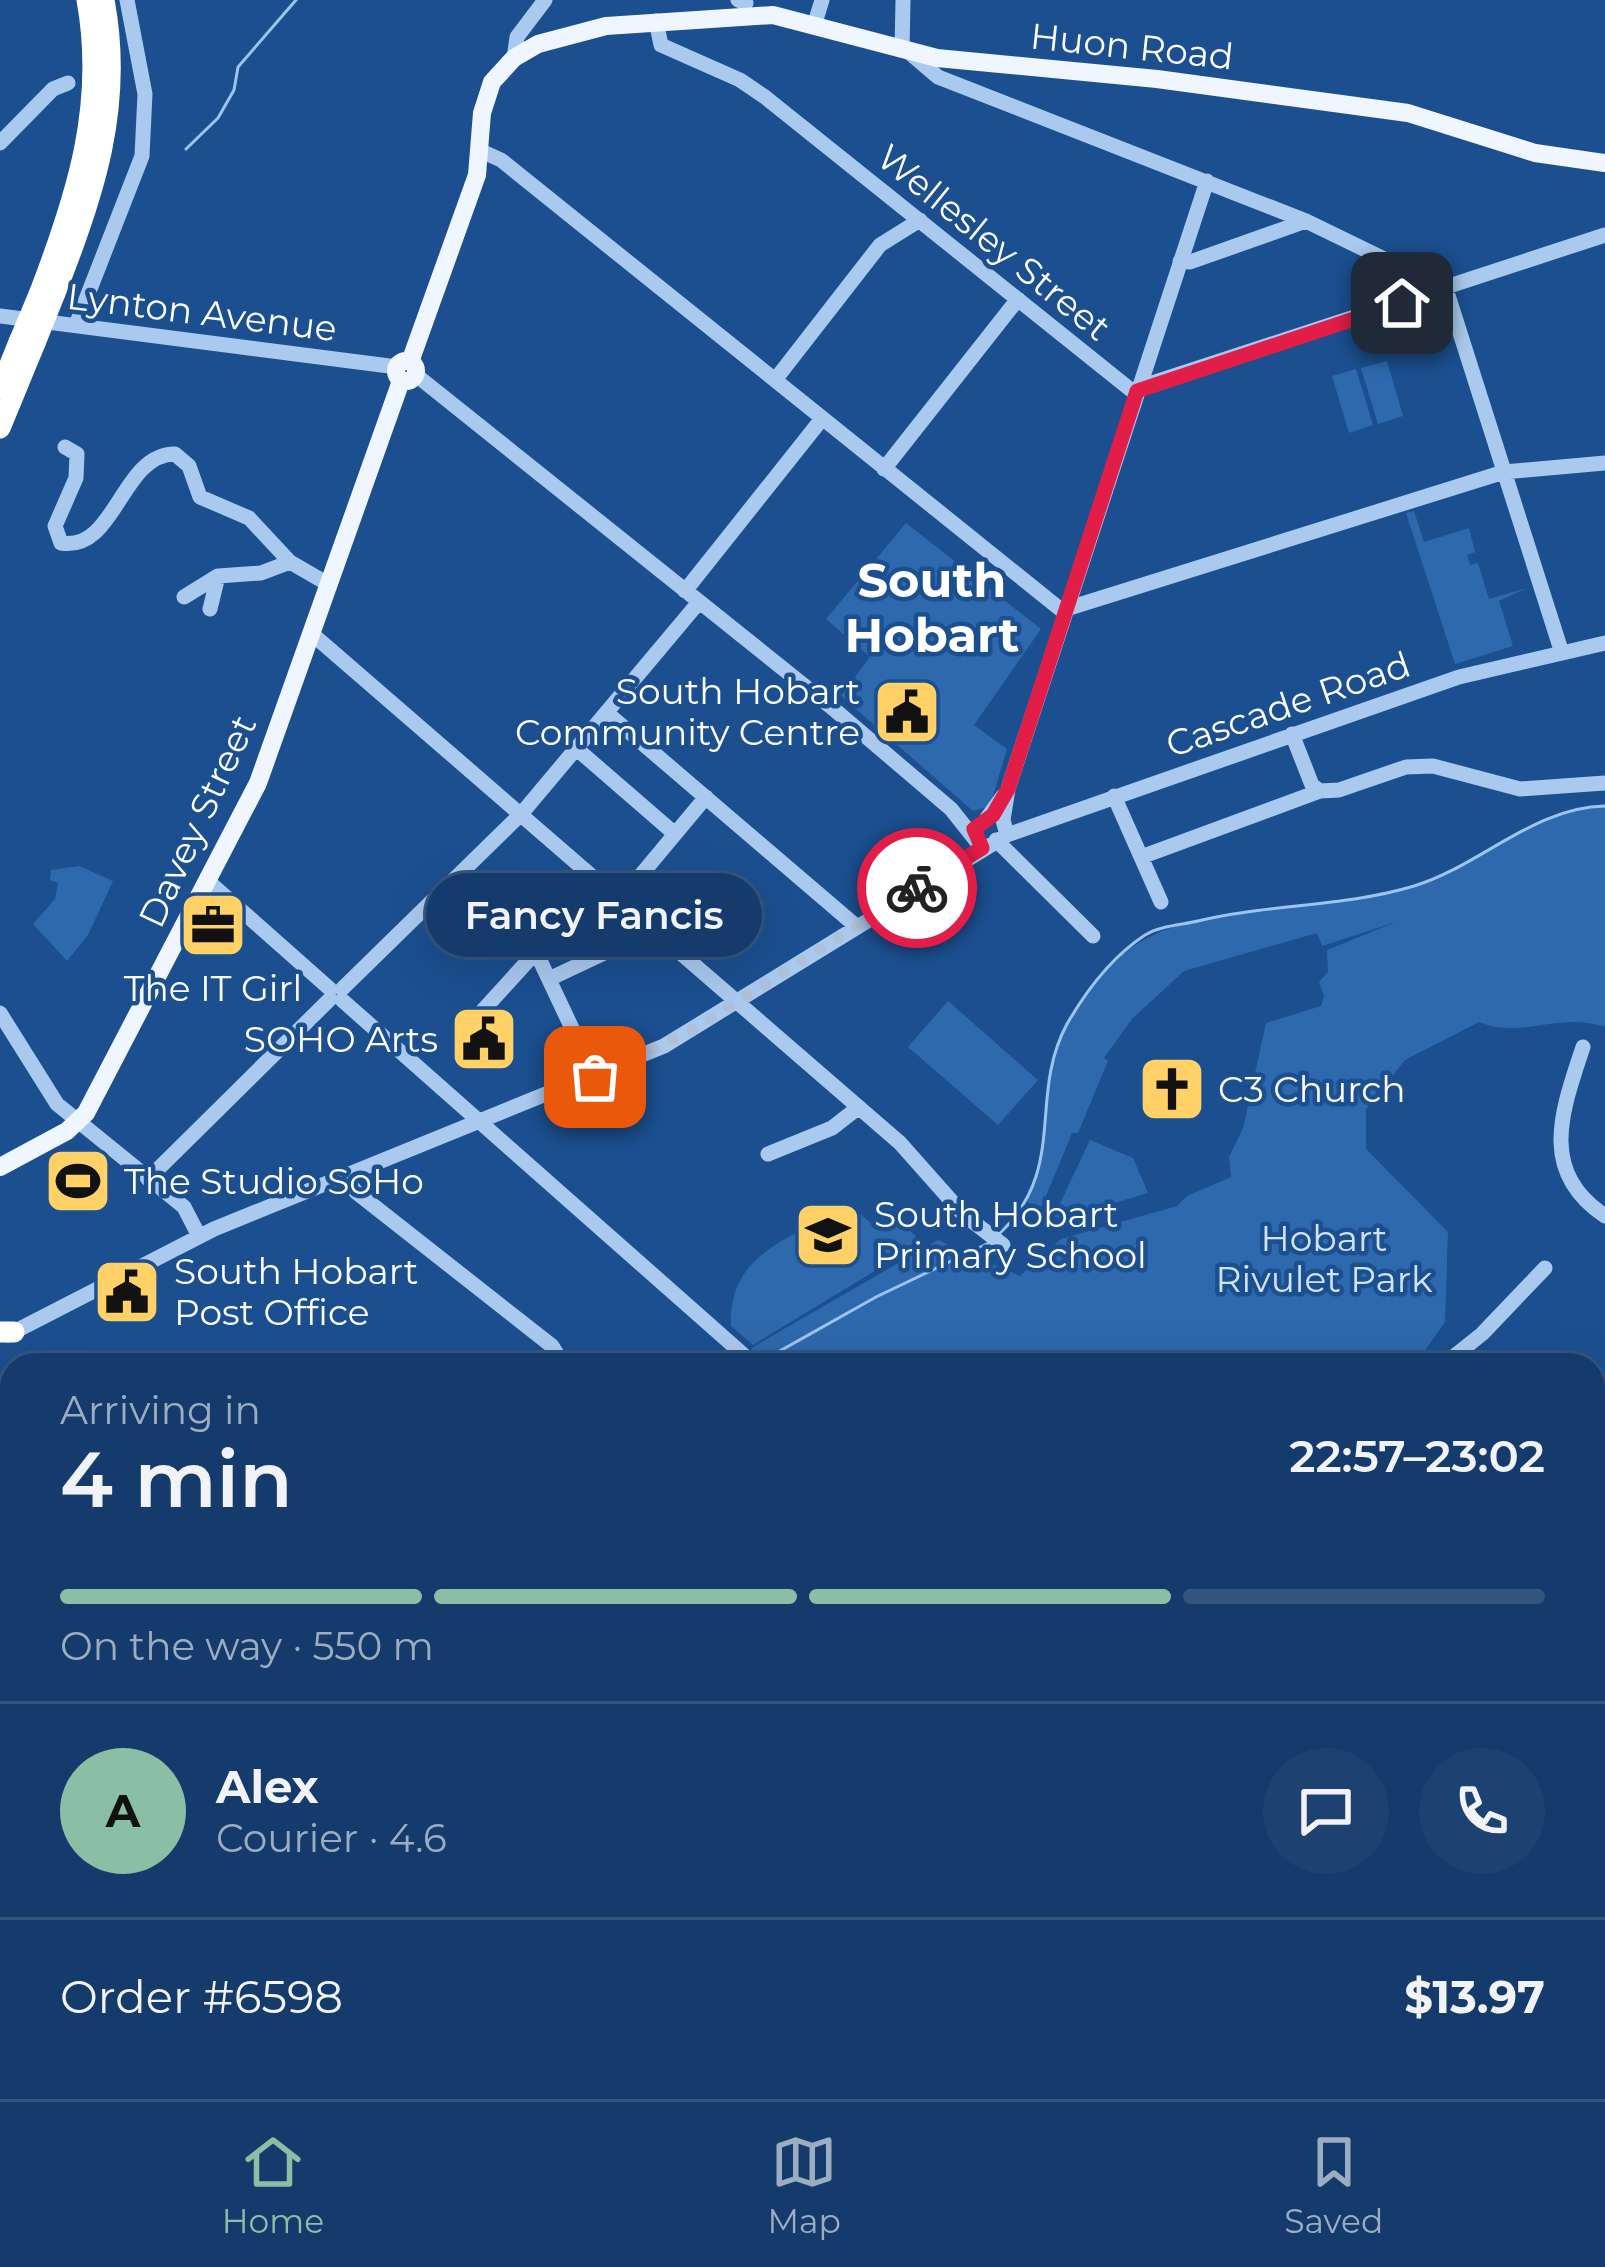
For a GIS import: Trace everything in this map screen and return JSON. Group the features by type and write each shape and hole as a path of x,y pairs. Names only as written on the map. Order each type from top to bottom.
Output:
{"highway":[{"path":"48,292 90,133 94,64 87,0"},
{"path":"0,428 27,342 94,191 106,138 111,64 104,0"},
{"path":"0,389 27,342"}],"main road":[{"name":"Huon Road","path":"514,58 553,38 744,4 906,51 1408,113 1535,153 1605,163"},
{"name":"Davey Street","path":"83,1116 258,783 481,152 487,92 514,58"},
{"path":"0,1167 83,1116"}],"street":[{"path":"76,325 142,156 145,94 127,0"},
{"path":"514,58 517,37 545,0"},
{"path":"814,23 822,0"},
{"path":"903,0 906,51 938,76 1306,220 1446,289 1561,650"},
{"name":"Wellesley Street","path":"656,21 661,45 740,80 1137,391"},
{"path":"0,143 53,89 68,83"},
{"path":"481,152 501,160 1065,611"},
{"path":"990,830 1008,789 1207,182"},
{"path":"775,380 880,245 920,220"},
{"path":"1180,261 1190,262 1306,220"},
{"path":"1137,391 1605,235"},
{"path":"884,470 1018,299"},
{"name":"Lynton Avenue","path":"0,316 406,371"},
{"path":"406,371 952,808 990,830 1094,936"},
{"path":"148,1179 522,813 607,712 821,420"},
{"path":"65,447 76,454 76,478 55,526 62,543 75,544 102,525 152,460 175,454 189,466 200,497 249,518 290,562 328,584"},
{"path":"1065,611 1504,472 1605,463"},
{"path":"184,597 218,576 261,573 290,562"},
{"path":"210,609 218,576"},
{"path":"310,633 859,1107 1003,1245"},
{"name":"Cascade Road","path":"5,1334 199,1236 664,1046 856,926 990,830 1114,796 1459,676 1605,643"},
{"path":"607,712 856,926"},
{"path":"1292,734 1312,785 1320,791"},
{"path":"578,749 675,834"},
{"path":"1141,857 1320,791 1339,790 1406,767 1432,766 1520,788 1605,783"},
{"path":"1114,796 1160,902"},
{"path":"620,900 706,797"},
{"path":"209,882 741,1353"},
{"path":"549,979 653,930"},
{"path":"476,1019 536,952 595,1077"},
{"path":"0,1013 57,1104 83,1116 103,1142 188,1211 199,1236"},
{"path":"1583,1047 1562,1111 1559,1153 1573,1187 1605,1216"},
{"path":"768,1154 832,1128 859,1107"},
{"path":"344,1176 356,1192 553,1353"},
{"path":"1458,1353 1545,1268"}],"green space":[{"path":"1387,361 1403,416 1378,424 1361,368"},
{"path":"1356,369 1373,425 1349,433 1332,376"},
{"path":"1414,511 1424,542 1469,528 1475,552 1467,555 1470,565 1478,563 1489,599 1527,588 1499,601 1513,646 1455,664 1406,513"},
{"path":"906,523 1041,629 974,725 1007,749 990,806 973,811 841,696 870,657 826,619"},
{"name":"Hobart Rivulet Park","path":"1605,806 1605,1027 1570,1022 1511,1028 1479,1022 1405,1060 1366,1109 1366,1149 1448,1232 1445,1322 1423,1353 749,1353 938,1240 1020,1276 1061,1239 1177,1206 1187,1196 1231,1177 1229,1157 1243,1128 1266,1023 1321,1006 1324,996 1319,982 1328,972 1327,950 1396,922 1322,946 1317,933 1184,971 1132,1019 1104,1058 1108,1061 1078,1133 1072,1133 1041,1208 1027,1202 1039,1163 1060,1042 1088,989 1123,953 1165,930 1211,917 1414,886 1462,866 1530,827 1579,809"},
{"path":"79,866 113,881 88,935 67,961 33,924 55,899 58,883 50,880 51,870"},
{"path":"948,1001 1038,1080 998,1125 908,1047"},
{"path":"1090,1140 1133,1158 1148,1193 1061,1219 1054,1216"},
{"path":"851,1206 873,1225 887,1210 918,1238 904,1253 753,1345 731,1326 740,1280 768,1250"}],"waterway":[{"path":"186,149 218,118 234,90 238,67 296,0"},
{"path":"998,1235 1020,1210 1033,1185 1049,1079 1067,1024 1101,975 1145,935 1225,915 1361,898 1414,886 1554,816 1605,806"},
{"path":"776,1353 876,1297 991,1242"}],"way so far":[{"path":"595,1077 694,1029 917,888"}],"place":[{"name":"South Hobart Community Centre","path":"907,712"},
{"name":"The IT Girl","path":"213,925"},
{"name":"SOHO Arts","path":"484,1039"},
{"name":"Fancy Fancis","path":"595,1077"},
{"name":"C3 Church","path":"1172,1089"},
{"name":"The Studio SoHo","path":"78,1181"},
{"name":"South Hobart Primary School","path":"828,1235"},
{"name":"South Hobart Post Office","path":"127,1292"}],"district":[{"name":"South Hobart","path":"932,608"}],"route":[{"path":"917,888 982,848 974,829 993,815 1008,789 1137,391 1402,303"}]}
